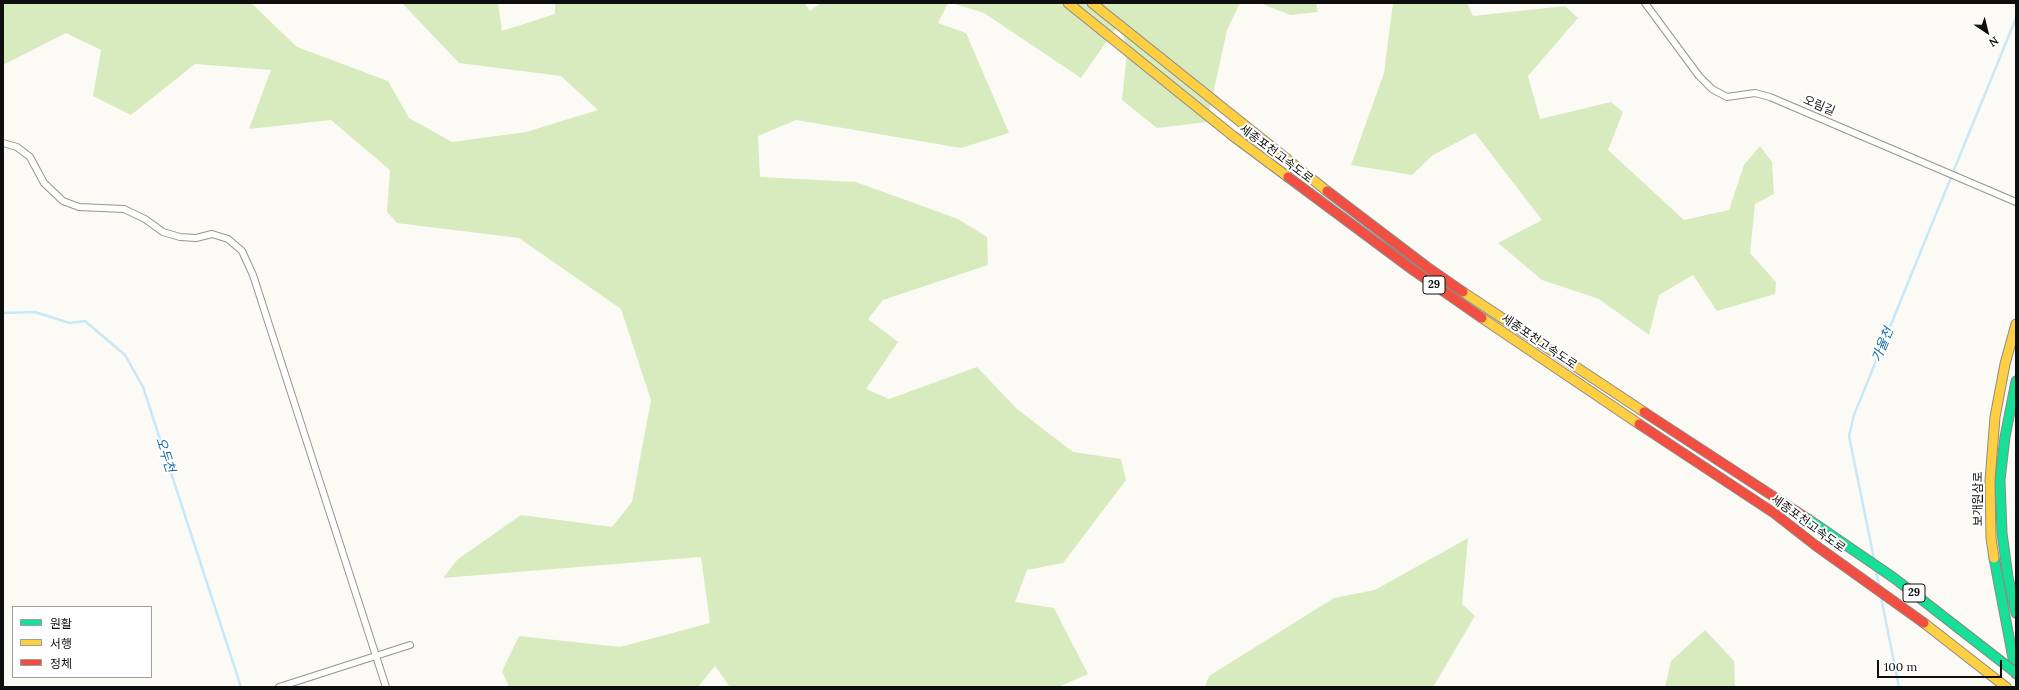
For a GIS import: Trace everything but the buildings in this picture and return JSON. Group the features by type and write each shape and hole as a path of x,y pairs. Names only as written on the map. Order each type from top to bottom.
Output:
{"main road":[{"name":"세종포천고속도로","path":"1068,3 1233,136 1412,270 1535,355 1774,513 1815,545 1904,608 2006,687"},
{"name":"세종포천고속도로","path":"1092,3 1356,214 1427,267 1505,321 1808,519 1894,578 2016,673"},
{"name":"보개원삼로","path":"2016,324 2005,364 1995,417 1990,481 1991,538 2016,673"},
{"name":"보개원삼로","path":"2016,381 2005,437 2000,480 2000,506 2002,533 2016,613"}],"street":[{"name":"오림길","path":"1645,3 1699,76 1712,89 1727,97 1755,93 1770,97 2016,202"},
{"path":"3,143 17,147 30,157 44,183 63,201 79,207 124,209 145,219 163,232 180,237 196,238 212,234 228,239 242,251 253,275 386,687"},
{"path":"279,687 375,654 410,645"}],"green space":[{"path":"3,3 251,3 297,47 388,81 409,118 452,142 526,132 598,110 561,76 459,63 402,3 498,3 502,31 555,14 555,3 805,3 810,11 821,3 948,3 938,23 966,33 1009,133 961,148 796,120 758,136 760,177 856,182 958,219 987,237 988,265 883,300 868,319 898,342 866,389 889,399 977,367 1017,409 1073,452 1121,459 1126,480 1063,563 1027,570 1015,602 1054,608 1088,674 1058,687 730,687 715,666 698,687 509,687 502,671 519,636 620,647 710,623 701,557 443,578 458,559 521,515 612,527 632,502 651,400 621,309 519,238 397,223 387,212 390,170 331,120 249,129 271,70 195,64 131,115 93,96 101,50 66,33 3,65"},
{"path":"952,3 1240,3 1227,30 1207,122 1157,128 1122,100 1127,53 1121,21 1081,78 984,13"},
{"path":"1260,3 1316,3 1318,12 1290,15"},
{"path":"1393,3 1467,3 1473,16 1565,6 1578,18 1528,76 1540,119 1611,102 1623,112 1608,150 1684,220 1729,210 1744,165 1760,146 1772,162 1774,194 1755,204 1750,253 1776,282 1775,294 1717,311 1693,275 1659,295 1649,335 1599,299 1542,280 1498,243 1542,220 1475,133 1433,155 1412,175 1351,165 1384,73"},
{"path":"1468,538 1462,604 1475,616 1433,687 1205,687 1209,676 1334,598 1375,590"},
{"path":"1705,630 1734,661 1735,687 1665,687 1671,661"}],"waterway":[{"name":"가율천","path":"1874,559 1849,436 1854,415 2016,18"},
{"name":"오두천","path":"3,313 35,312 70,323 85,321 125,355 143,387 241,687"},
{"name":"가율천","path":"1876,572 1879,584"},
{"name":"가율천","path":"1881,597 1899,687"}],"traffic: fast":[{"path":"2016,381 2005,437 2000,480 2002,533 2008,577 2016,613"},
{"path":"1808,519 1894,578 2016,673"},
{"path":"1994,558 2016,674"}],"traffic: slow":[{"path":"1068,3 1233,136 1288,177"},
{"path":"1092,3 1327,191"},
{"path":"1463,292 1644,412"},
{"path":"1482,318 1639,424"},
{"path":"1994,558 1991,538 1990,481 1995,417 2005,364 2016,324"},
{"path":"1924,623 2006,687"}],"traffic: jam":[{"path":"1288,177 1413,270 1482,318"},
{"path":"1327,191 1427,267 1463,292"},
{"path":"1644,412 1808,519"},
{"path":"1639,424 1774,513 1815,545 1924,623"}]}
